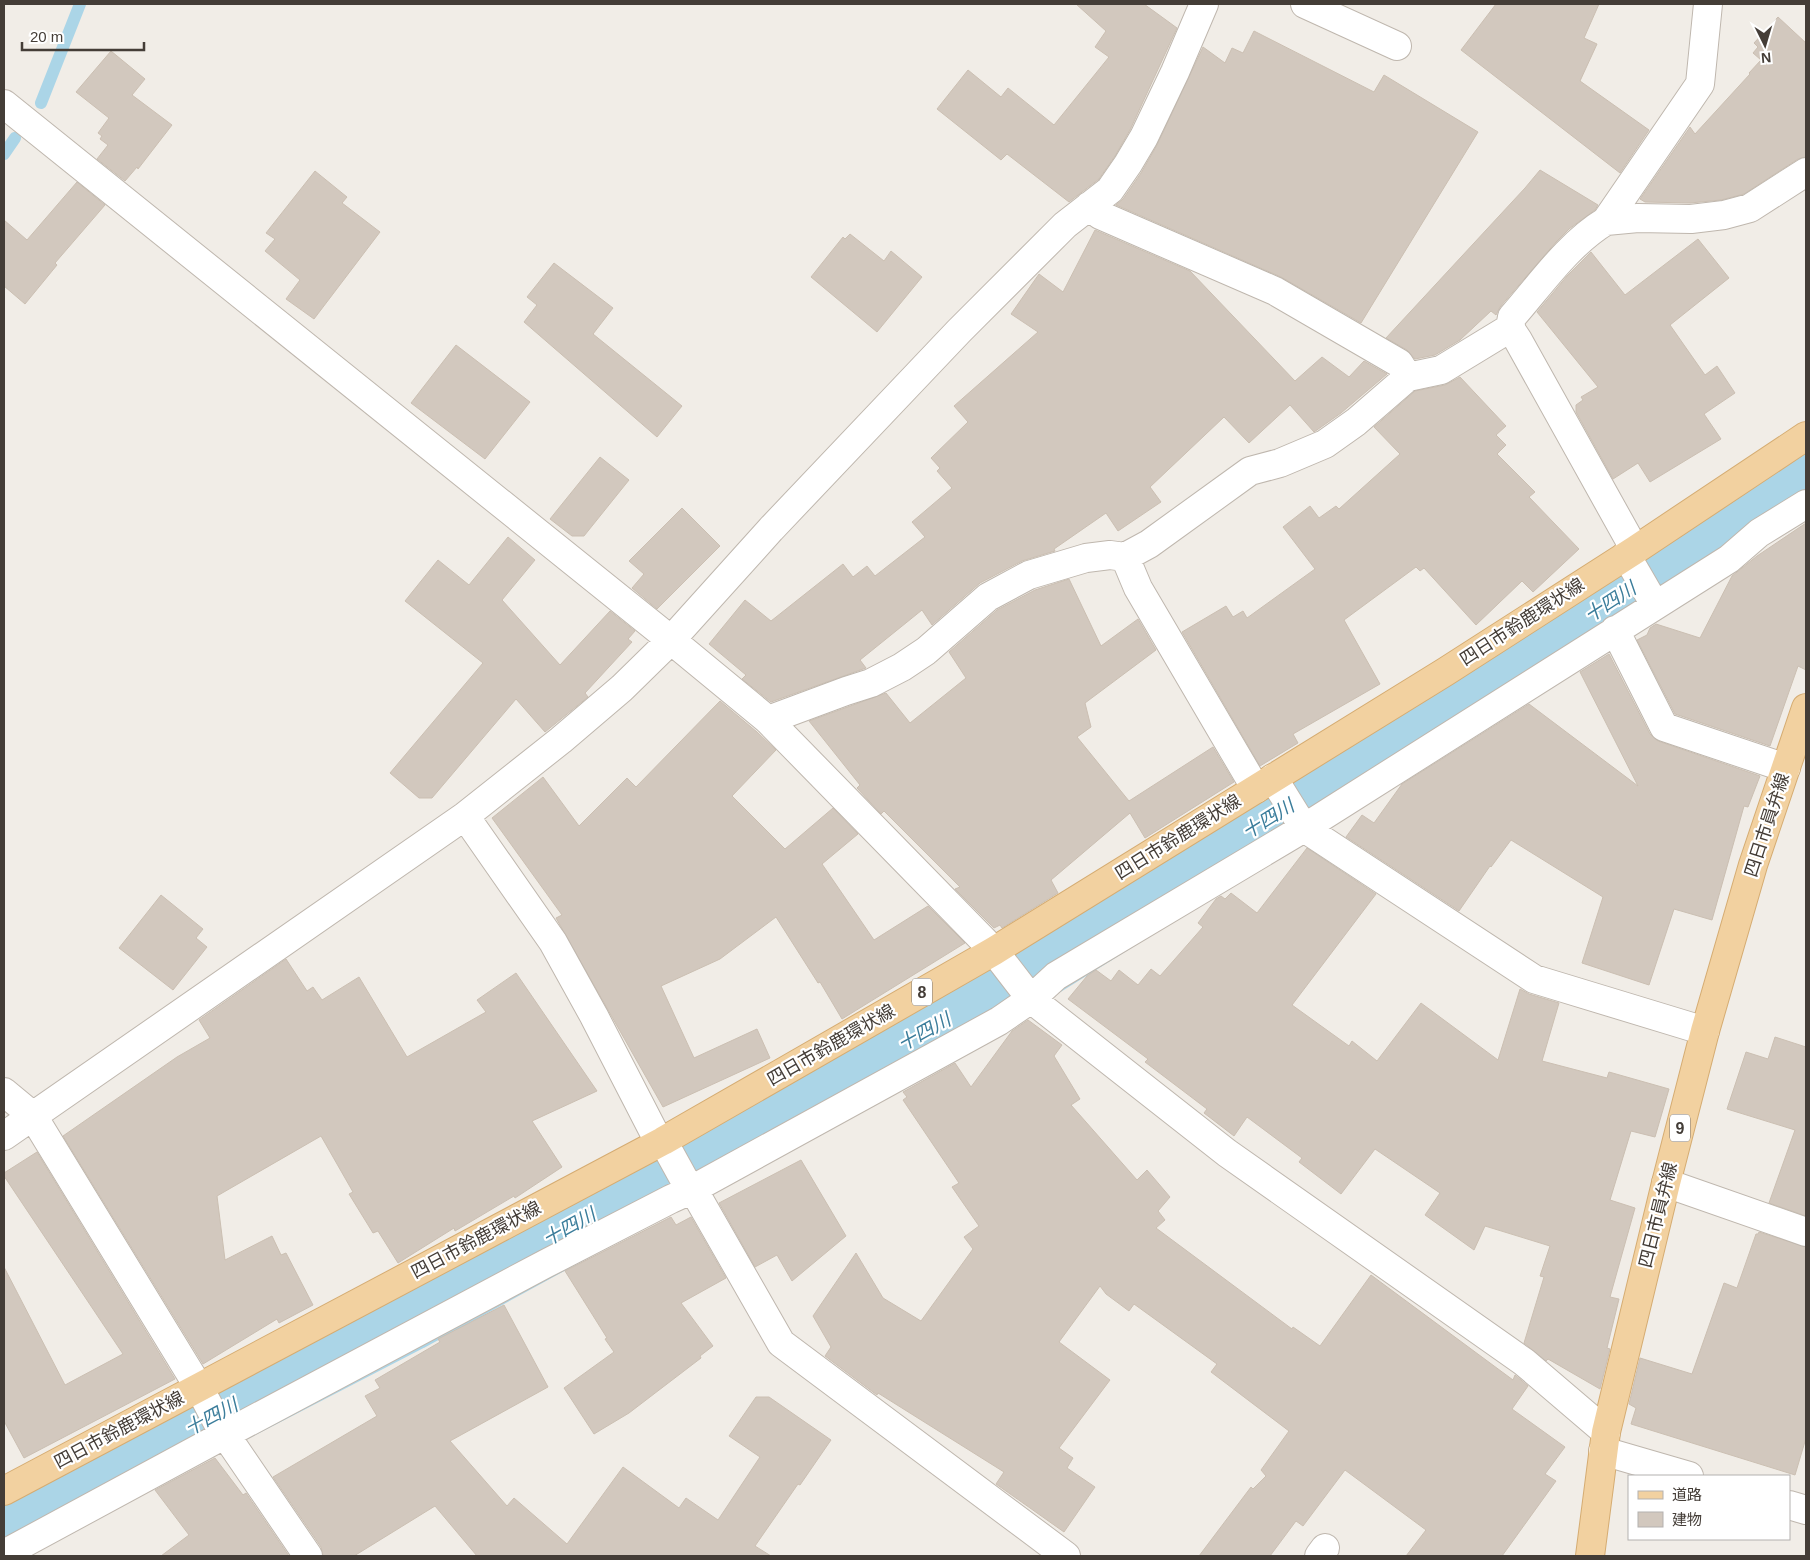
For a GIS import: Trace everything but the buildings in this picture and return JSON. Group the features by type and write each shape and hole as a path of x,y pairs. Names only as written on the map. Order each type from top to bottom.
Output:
{"main road":[{"name":"四日市鈴鹿環状線","path":"4,1491 663,1143 997,956 1270,786 1445,672 1631,556 1806,436"},
{"name":"四日市員弁線","path":"1590,1556 1604,1442 1666,1184 1705,1031 1753,865 1806,708"}],"street":[{"path":"4,1136 465,816 622,688 671,640 778,522 959,331 1065,225 1110,190 1144,137 1175,72 1204,4"},
{"path":"1304,4 1397,46"},
{"path":"1654,602 1510,328 1512,317 1568,252 1606,221 1700,84 1708,4"},
{"path":"4,104 768,720 997,956 1029,997 1228,1154 1524,1362 1604,1442 1687,1475"},
{"path":"1606,221 1638,218 1691,219 1724,215 1750,208 1806,172"},
{"path":"1089,206 1100,215 1275,292 1399,363 1408,377"},
{"path":"768,720 871,683 902,666 926,651 988,597 1029,575 1086,558 1110,555 1125,557 1149,544 1250,471 1280,463 1324,444 1356,422 1408,377 1441,370 1510,328"},
{"path":"10,1549 223,1433 690,1189 999,1021 1056,976 1615,630 1654,602 1729,559 1759,534 1806,504"},
{"path":"1125,557 1138,588 1270,786 1302,825 1534,979 1705,1031"},
{"path":"1615,630 1664,727 1786,768"},
{"path":"465,816 552,942 663,1143 781,1343 1066,1556"},
{"path":"4,1092 34,1116 200,1389 223,1433 230,1440 308,1556"},
{"path":"1666,1184 1806,1232"},
{"path":"1790,1505 1806,1510"}],"waterway":[{"path":"41,103 80,4"},
{"path":"4,154 15,138"},
{"name":"十四川","path":"4,1525 407,1315 942,1022 1461,700 1806,475"}]}
